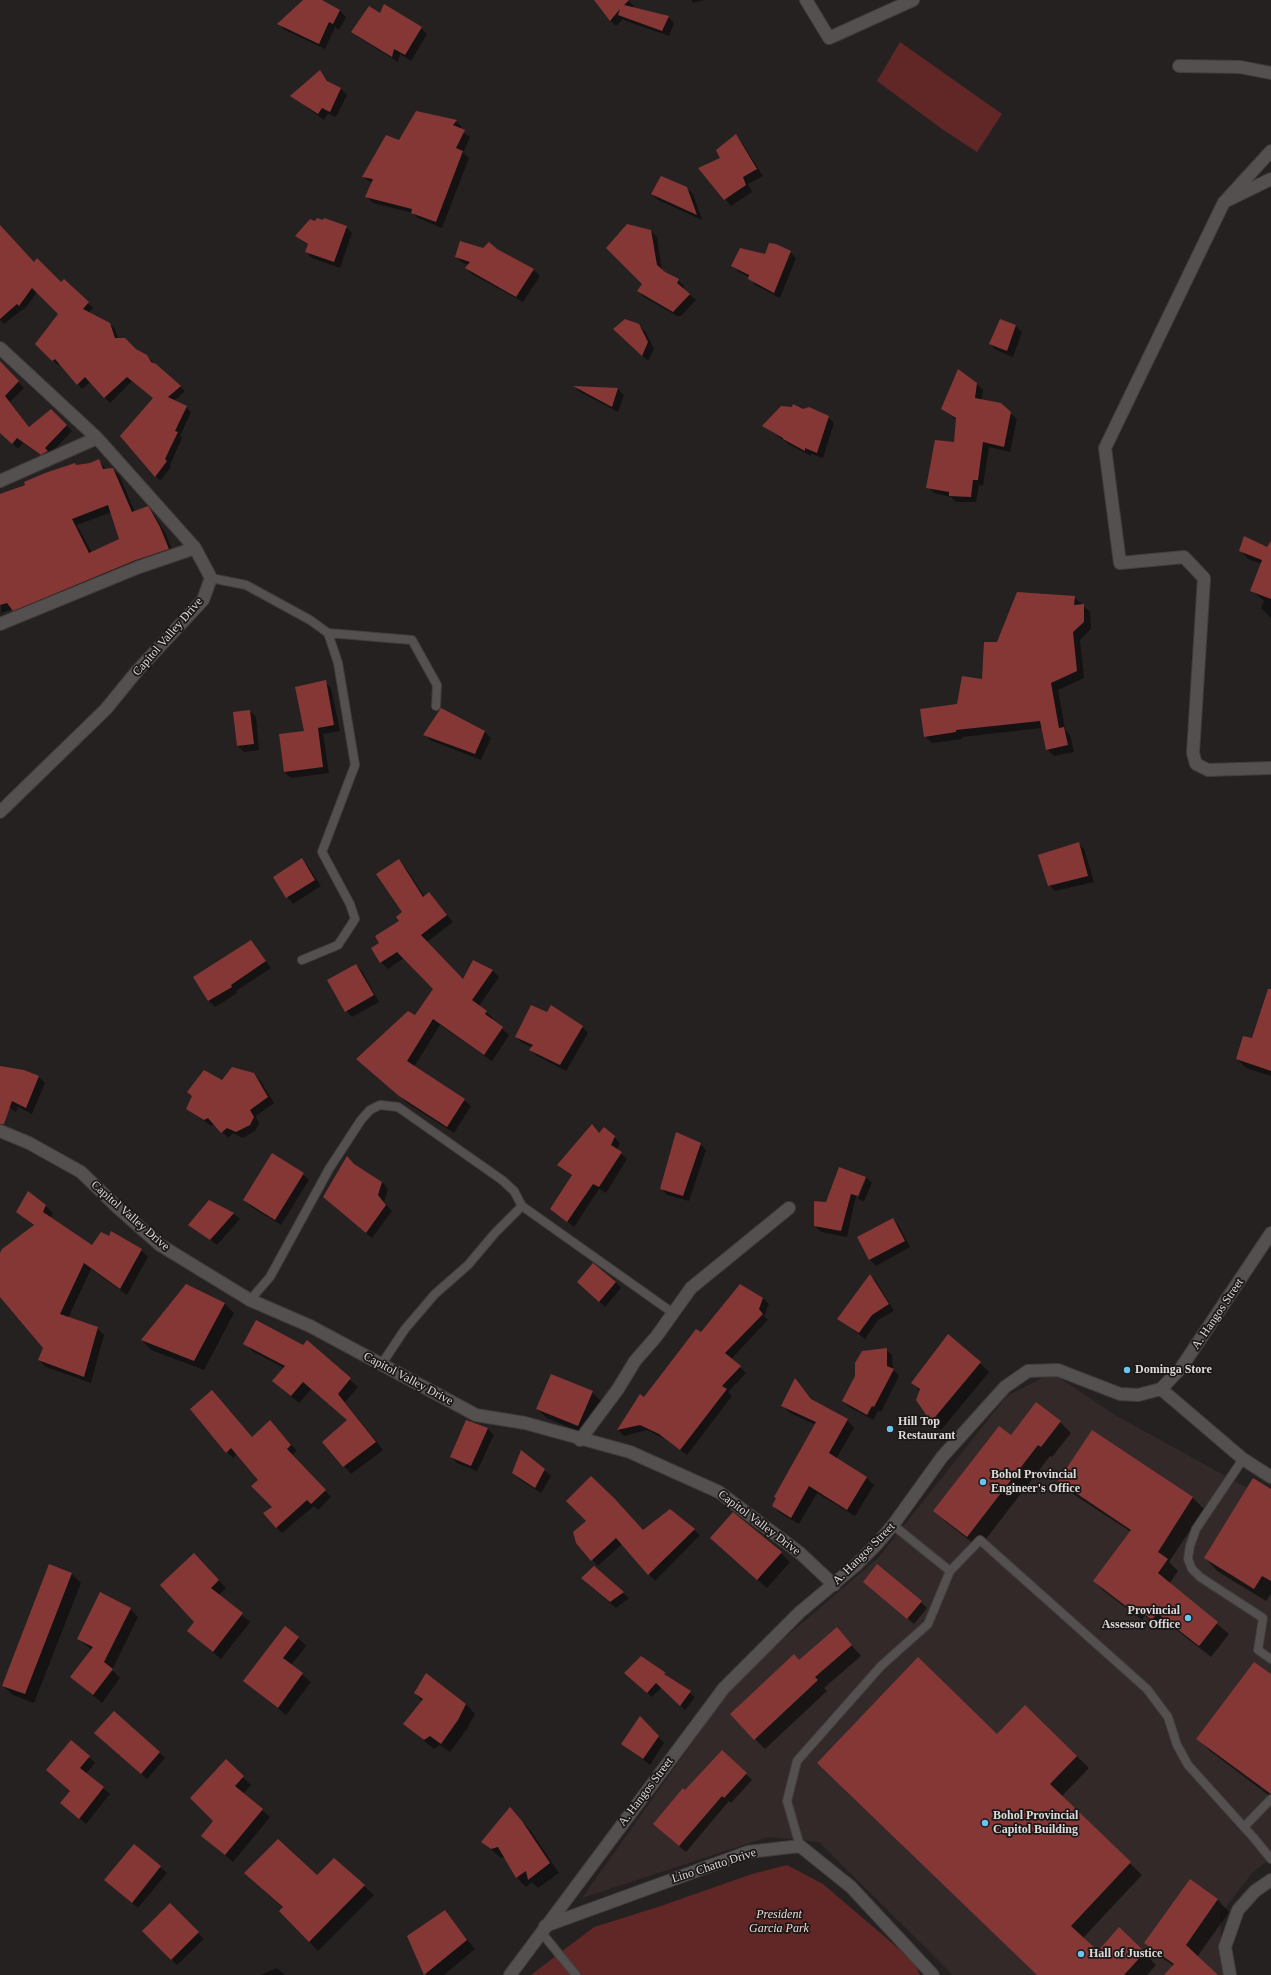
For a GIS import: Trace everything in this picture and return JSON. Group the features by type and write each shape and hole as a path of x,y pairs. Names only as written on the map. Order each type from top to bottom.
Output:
{"street":[{"path":"806,0 829,38 913,0"},
{"path":"1179,66 1240,67 1271,73"},
{"path":"1271,151 1224,202 1105,448 1120,563 1184,557 1204,578 1193,753 1196,764 1208,770 1271,768"},
{"path":"1224,202 1271,180"},
{"path":"0,348 97,438 195,548 211,578"},
{"path":"1,479 97,438"},
{"path":"0,624 139,567 195,548"},
{"name":"Capitol Valley Drive","path":"0,812 106,709 137,671 203,600 211,578"},
{"name":"Capitol Valley Drive","path":"0,1131 29,1143 81,1172 117,1208 160,1245 250,1300 310,1326 476,1415 525,1423 580,1440 630,1452 719,1492 800,1553 834,1585"},
{"path":"580,1440 618,1389 635,1361 656,1337 691,1288 789,1208"},
{"name":"A. Hangos Street","path":"510,1975 724,1688 800,1612 855,1566 893,1525 942,1457 1005,1387 1028,1371 1058,1370 1120,1394 1138,1396 1161,1389 1181,1368 1271,1233"},
{"path":"1161,1389 1243,1459 1271,1477"},
{"path":"800,1846 850,1887 933,1975"},
{"name":"Lino Chatto Drive","path":"543,1929 748,1852 800,1846"},
{"path":"1230,1975 1225,1947 1238,1910 1255,1891 1271,1880"}],"lane":[{"path":"211,578 246,585 328,632 412,640 437,685 436,706"},
{"path":"302,960 338,946 355,919 350,904 322,852 355,765 338,663 328,632"},
{"path":"250,1300 270,1277 329,1169 345,1144 361,1120 370,1110 380,1105 398,1107 473,1159 502,1180 514,1191 522,1206 673,1313"},
{"path":"381,1365 404,1329 435,1294 468,1265 495,1233 522,1206"},
{"path":"1243,1459 1196,1530 1190,1546 1188,1559 1192,1569 1200,1577 1263,1618 1258,1650 1271,1659"},
{"path":"893,1525 950,1571"},
{"path":"800,1846 787,1801 796,1761 881,1666 928,1624 950,1571 980,1540 1147,1689 1168,1718 1177,1744 1188,1765 1271,1859"},
{"path":"1244,1827 1271,1798"},
{"path":"543,1929 576,1975"}],"shaded area":[{"path":"1052,1373 1115,1415 1271,1501 1271,1858 1252,1873 1220,1915 1223,1975 953,1975 819,1842 768,1837 582,1898 739,1677 878,1558 1007,1396"}],"green space":[{"path":"900,42 1002,114 977,152 942,129 877,81"},
{"name":"President Garcia Park","path":"787,1865 823,1884 913,1961 920,1975 531,1975 594,1927 658,1907 752,1874"}],"building":[{"path":"303,0 322,0 340,10 333,24 329,22 319,44 277,24"},
{"path":"594,0 629,0 624,5 669,16 662,31 618,15 620,9 610,21"},
{"path":"384,4 422,27 405,55 394,49 392,57 351,32 369,6 380,13"},
{"path":"320,70 327,81 341,88 330,112 322,108 318,114 290,96"},
{"path":"416,111 457,120 453,125 465,130 456,148 463,151 436,222 411,213 412,209 365,197 373,179 362,177 386,135 399,140"},
{"path":"736,134 757,169 743,177 746,185 724,200 698,168 720,158 716,150"},
{"path":"661,176 687,187 697,215 651,194"},
{"path":"317,218 323,220 324,218 347,226 334,262 305,252 308,244 295,236 310,219 315,221"},
{"path":"627,224 651,230 657,265 665,272 679,279 677,283 690,294 673,312 637,291 642,284 606,248"},
{"path":"0,225 34,262 37,258 61,282 64,279 89,302 83,309 110,323 115,338 125,338 136,349 147,355 151,362 156,364 181,386 168,397 187,406 175,431 178,432 165,459 167,461 155,477 120,436 153,398 127,377 104,398 85,377 77,385 55,359 52,361 35,344 58,314 32,288 19,306 17,304 0,319"},
{"path":"460,241 483,248 489,242 497,249 534,269 516,297 465,268 470,262 455,257"},
{"path":"769,243 776,244 791,251 774,293 748,279 749,275 731,266 740,248 765,254"},
{"path":"625,319 639,324 648,342 642,356 613,329"},
{"path":"1000,319 1016,325 1007,351 989,344"},
{"path":"0,361 19,381 5,396 29,427 51,409 67,425 45,448 48,451 41,455 17,438 12,444 0,433"},
{"path":"958,369 977,383 975,398 1001,403 1011,412 1004,447 983,442 978,480 973,480 971,497 949,496 949,492 926,488 935,440 954,442 956,418 941,409"},
{"path":"573,386 618,388 612,407"},
{"path":"793,404 803,409 809,407 829,416 817,453 805,448 805,451 762,426 781,406 792,407"},
{"path":"99,459 103,469 113,468 132,512 148,506 160,527 169,549 136,560 13,611 7,603 0,605 0,494 25,485 24,482 45,473 75,463 76,465 90,463","holes":["108,505 119,539 89,553 72,519"]},
{"path":"1244,536 1267,547 1271,541 1271,599 1250,591 1262,560 1239,551"},
{"path":"1017,592 1075,596 1074,605 1084,604 1084,622 1073,632 1077,671 1051,683 1059,728 1064,727 1068,745 1046,750 1040,721 956,730 956,732 924,737 920,709 957,704 962,676 982,679 984,642 997,642"},
{"path":"326,680 334,725 318,728 323,767 284,772 279,734 304,731 295,687"},
{"path":"441,708 485,731 475,754 423,735"},
{"path":"250,710 254,744 237,746 233,712"},
{"path":"1079,842 1088,876 1048,886 1038,855"},
{"path":"302,858 315,880 286,898 273,877"},
{"path":"399,859 423,897 429,892 447,915 421,935 463,979 473,960 493,970 472,1000 487,1011 485,1014 503,1027 484,1055 433,1019 407,1061 465,1099 447,1127 399,1096 356,1059 408,1011 415,1015 433,989 397,952 380,963 371,948 379,943 375,936 399,921 396,917 402,912 376,874"},
{"path":"251,940 266,961 231,985 232,987 208,1001 193,977"},
{"path":"356,964 374,995 345,1012 327,980"},
{"path":"1268,989 1271,989 1271,1071 1236,1059 1243,1036 1252,1038"},
{"path":"531,1005 547,1012 551,1005 583,1026 560,1065 529,1050 533,1045 515,1037"},
{"path":"0,1066 24,1070 39,1076 26,1108 12,1101 4,1124 0,1124"},
{"path":"232,1067 254,1073 268,1097 250,1110 254,1117 250,1125 236,1132 227,1128 221,1133 208,1118 204,1120 186,1109 192,1096 187,1092 204,1070 222,1080"},
{"path":"592,1124 599,1133 604,1127 615,1136 611,1145 622,1152 599,1187 593,1184 567,1222 550,1209 572,1175 557,1165"},
{"path":"676,1132 701,1143 683,1196 660,1189"},
{"path":"272,1153 304,1173 275,1220 243,1200"},
{"path":"347,1156 354,1164 382,1182 378,1195 386,1205 366,1233 323,1197"},
{"path":"839,1167 866,1177 858,1196 851,1194 841,1231 814,1226 814,1201 826,1202"},
{"path":"28,1191 46,1205 43,1212 92,1245 101,1232 109,1236 111,1231 142,1249 120,1289 84,1263 60,1314 98,1327 84,1377 38,1360 43,1348 0,1297 0,1253 2,1249 34,1225 16,1212"},
{"path":"209,1200 234,1213 210,1240 188,1225"},
{"path":"893,1218 905,1241 869,1260 857,1237"},
{"path":"593,1263 616,1282 599,1302 577,1282"},
{"path":"870,1274 889,1304 872,1315 859,1333 837,1319"},
{"path":"186,1284 225,1303 194,1361 141,1340"},
{"path":"740,1284 763,1298 759,1309 763,1314 725,1353 741,1366 722,1386 727,1389 680,1450 659,1434 640,1425 617,1430 640,1394 644,1397 696,1329 701,1332"},
{"path":"256,1320 303,1345 307,1340 351,1378 338,1394 376,1442 343,1467 322,1442 347,1420 303,1382 291,1396 272,1381 285,1366 243,1344"},
{"path":"948,1334 981,1362 931,1422 916,1400 920,1389 911,1383"},
{"path":"887,1348 887,1366 894,1369 874,1407 872,1406 867,1415 842,1401 855,1376 855,1363 862,1351"},
{"path":"551,1374 593,1391 578,1426 536,1409"},
{"path":"795,1378 811,1399 848,1419 829,1453 867,1477 847,1510 809,1486 791,1518 772,1506 776,1498 774,1497 816,1422 781,1406"},
{"path":"212,1390 252,1437 270,1420 291,1445 287,1449 326,1490 311,1504 307,1500 276,1528 263,1513 272,1507 251,1486 258,1480 231,1448 226,1453 190,1409"},
{"name":"Bohol Provincial Engineer's Office","path":"1036,1402 1061,1421 1041,1447 1038,1445 967,1537 933,1511 999,1426 1011,1435"},
{"path":"466,1420 488,1428 471,1466 450,1457"},
{"path":"1092,1430 1193,1497 1158,1552 1168,1559 1158,1573 1218,1622 1199,1646 1157,1613 1152,1620 1134,1606 1131,1610 1093,1581 1131,1530 1058,1481"},
{"path":"521,1450 545,1469 535,1488 512,1473"},
{"path":"591,1476 614,1498 643,1530 670,1509 695,1529 648,1575 616,1538 591,1561 576,1543 573,1532 586,1521 566,1501"},
{"path":"1253,1478 1271,1489 1271,1581 1262,1576 1254,1589 1204,1558"},
{"path":"733,1512 782,1552 757,1580 710,1538"},
{"path":"194,1553 219,1580 211,1588 243,1613 213,1652 187,1631 194,1622 160,1585"},
{"path":"49,1564 72,1573 25,1694 2,1686"},
{"path":"877,1564 922,1601 907,1619 863,1582"},
{"path":"594,1566 624,1592 610,1602 581,1578"},
{"path":"100,1592 131,1608 104,1662 113,1669 93,1695 70,1677 93,1647 77,1639"},
{"path":"285,1626 299,1637 283,1658 303,1673 278,1708 243,1681"},
{"path":"837,1627 852,1645 815,1677 818,1680 754,1740 730,1714 794,1654 799,1660"},
{"path":"641,1656 666,1673 664,1674 691,1691 680,1706 656,1683 647,1693 624,1673"},
{"name":"Bohol Provincial Capitol Building","path":"918,1657 997,1734 1025,1705 1077,1756 1050,1784 1131,1862 1071,1926 1098,1951 1119,1927 1145,1952 1124,1975 1037,1975 817,1763"},
{"path":"1254,1662 1271,1674 1271,1794 1196,1739"},
{"path":"426,1673 466,1704 458,1720 441,1744 430,1736 424,1740 403,1724 423,1699 414,1693"},
{"path":"114,1711 160,1752 141,1774 94,1733"},
{"path":"640,1716 659,1736 643,1759 621,1744"},
{"path":"71,1740 90,1756 80,1768 104,1787 79,1819 60,1803 70,1791 46,1770"},
{"path":"722,1750 747,1773 724,1798 722,1796 679,1846 653,1824 683,1788 685,1790"},
{"path":"226,1759 244,1776 235,1786 263,1809 225,1855 201,1836 213,1821 190,1798"},
{"path":"510,1807 522,1821 550,1863 528,1880 526,1871 516,1878 498,1847 491,1849 481,1842"},
{"path":"278,1839 317,1875 334,1858 365,1885 309,1942 279,1911 283,1907 244,1873"},
{"path":"134,1844 161,1866 132,1903 104,1880"},
{"path":"1190,1879 1218,1899 1186,1945 1218,1975 1164,1975 1174,1964 1144,1943"},
{"path":"170,1903 199,1932 171,1960 142,1931"},
{"path":"445,1910 467,1940 424,1975 407,1936"}],"place":[{"name":"Dominga Store","path":"1127,1370"},
{"name":"Hill Top Restaurant","path":"890,1429"},
{"name":"Bohol Provincial Engineer's Office","path":"983,1482"},
{"name":"Provincial Assessor Office","path":"1188,1618"},
{"name":"Bohol Provincial Capitol Building","path":"985,1823"},
{"name":"Hall of Justice","path":"1081,1954"}]}
